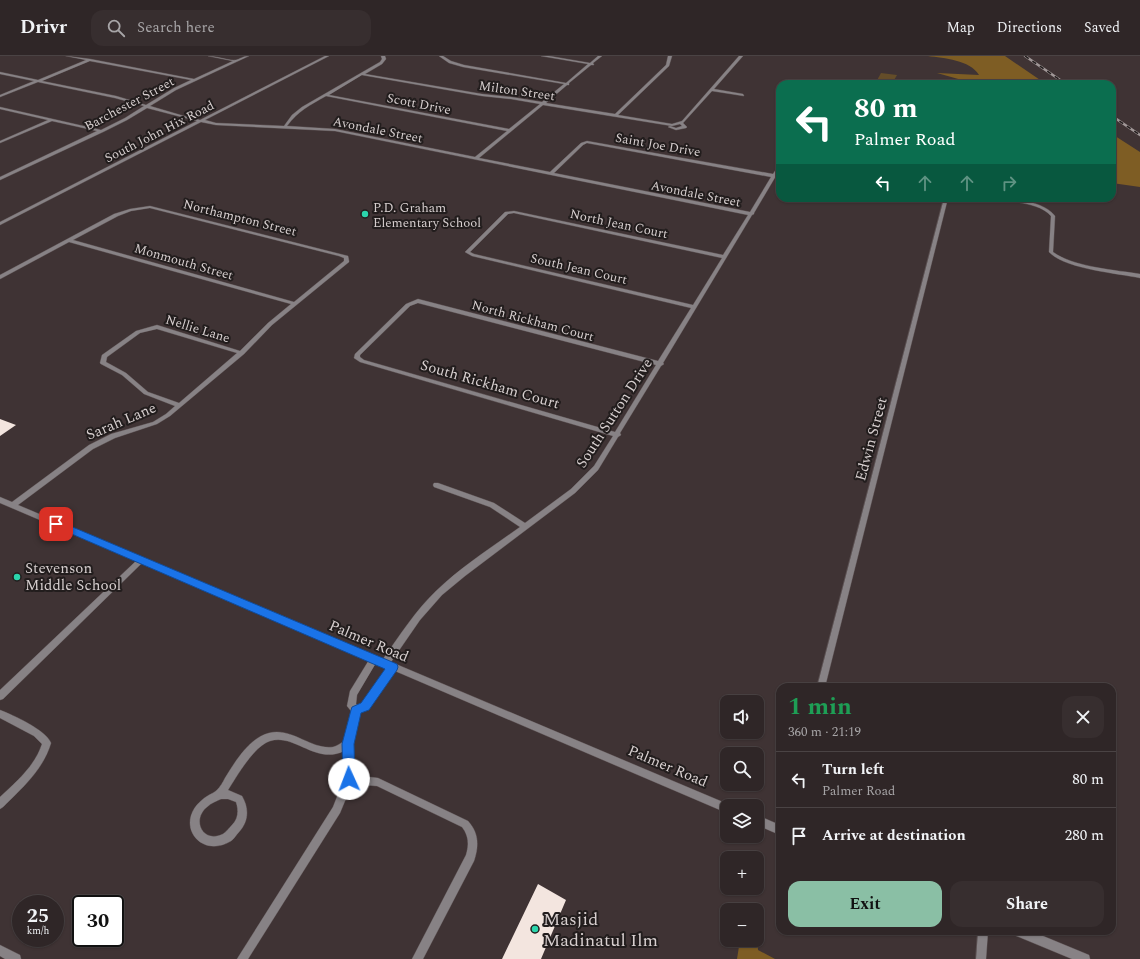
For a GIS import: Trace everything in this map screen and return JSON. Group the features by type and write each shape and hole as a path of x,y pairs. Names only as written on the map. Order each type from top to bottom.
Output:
{"street":[{"path":"68,56 194,80"},
{"path":"210,56 236,61"},
{"name":"Barchester Street","path":"0,179 102,131 194,80 247,56"},
{"name":"South John Hix Road","path":"0,224 327,56"},
{"path":"285,127 299,111 381,63 384,59 383,56"},
{"path":"441,56 450,62 463,66 568,84"},
{"path":"543,56 593,64"},
{"path":"475,159 593,64 600,56"},
{"path":"615,116 664,69 669,63 670,56"},
{"path":"678,124 712,90 741,56"},
{"path":"0,96 90,60"},
{"name":"Avondale Street","path":"0,73 116,97 200,121 232,126 335,130 752,214"},
{"name":"Milton Street","path":"362,74 669,125 678,124 685,127 681,129 671,128 669,125"},
{"path":"712,90 743,95"},
{"name":"Scott Drive","path":"325,95 510,130"},
{"path":"1,109 102,131"},
{"path":"0,142 51,119"},
{"name":"Saint Joe Drive","path":"550,174 582,144 590,142 774,176"},
{"name":"South Sutton Drive","path":"356,710 365,706 418,618 439,594 462,574 573,492 600,464 776,173"},
{"name":"Edwin Street","path":"822,683 945,202"},
{"path":"1014,202 1036,206 1050,212 1053,216 1051,252 1058,258 1066,262 1140,276"},
{"name":"Northampton Street","path":"0,277 68,240 126,211 143,207 160,208 335,253 347,259"},
{"name":"North Jean Court","path":"473,246 508,213 517,212 725,257"},
{"name":"Monmouth Street","path":"68,240 295,304"},
{"name":"South Jean Court","path":"473,246 467,252 472,255 696,307"},
{"name":"Sarah Lane","path":"13,505 91,447 113,436 155,422 180,405 242,353 270,324 345,264 347,259"},
{"name":"North Rickham Court","path":"357,356 358,352 411,303 423,302 661,364"},
{"name":"Nellie Lane","path":"180,405 146,393 124,374 103,363 102,358 138,332 157,327 242,353"},
{"name":"South Rickham Court","path":"357,356 362,361 618,435"},
{"path":"436,485 492,506 525,527"},
{"name":"Palmer Road","path":"0,500 374,660 720,805"},
{"path":"0,696 141,560"},
{"path":"242,959 338,810 349,779 348,744 356,710 351,706 353,694 374,660"},
{"path":"0,714 37,733 47,743 45,752 38,763 0,804"},
{"path":"220,794 228,794 239,799 243,811 242,819 232,832 224,838 216,841 208,841 201,838 196,833 194,818 204,803 220,794 238,766 262,740 271,737 283,737 317,749 331,751 338,750 348,744"},
{"path":"349,779 378,782 465,824 472,834 472,849 470,857 417,959"},
{"path":"764,823 776,828"},
{"path":"981,959 983,935"},
{"path":"1027,935 1084,959"},
{"path":"0,950 16,959"}],"shaded area":[{"path":"928,56 1005,56 1040,80 962,80 937,73 979,75 975,70 963,63"},
{"path":"881,73 897,75 894,80 877,80"},
{"path":"1116,137 1140,152 1140,187 1116,184"},
{"path":"739,947 758,947 758,950 775,959 737,959"}],"building":[{"path":"0,419 16,425 0,436"},
{"name":"Masjid Madinatul Ilm","path":"538,884 566,900 541,959 502,959"}],"railway":[{"path":"1025,56 1060,80"},
{"path":"1116,119 1140,135"}],"place":[{"name":"P.D. Graham Elementary School","path":"365,214"},
{"name":"Stevenson Middle School","path":"17,577"},
{"name":"Masjid Madinatul Ilm","path":"535,929"}],"route":[{"path":"56,524 393,667 365,706 356,710 348,744 350,770 349,779"}]}
